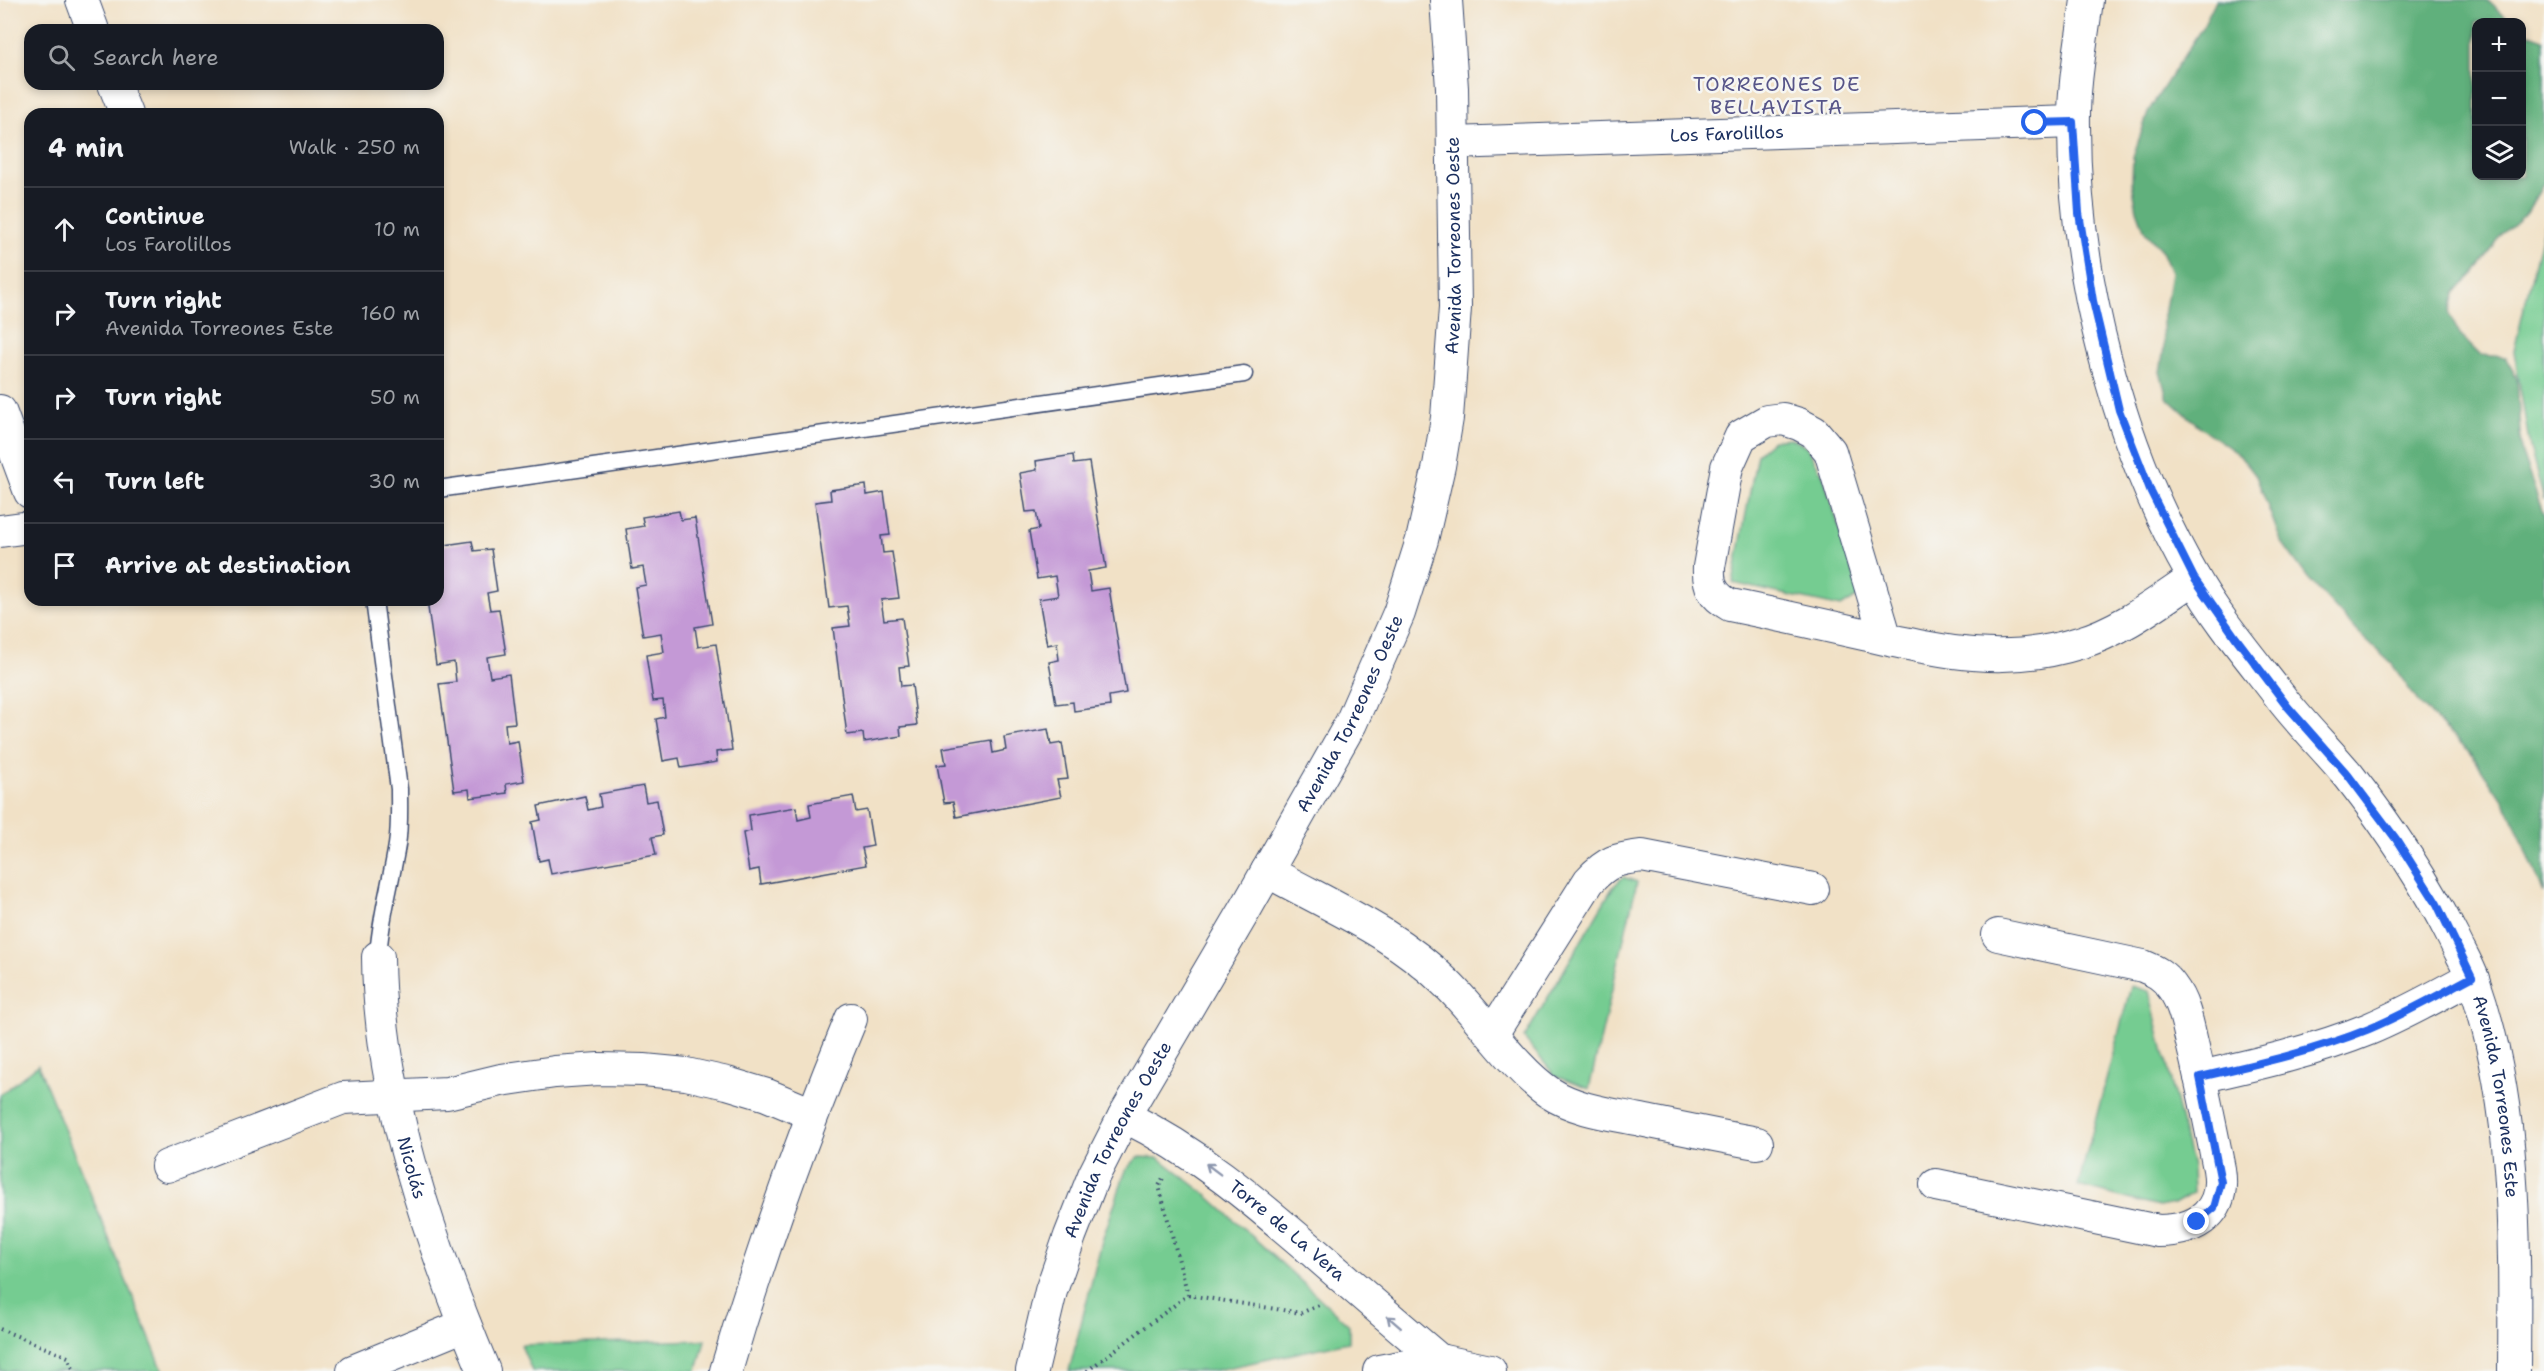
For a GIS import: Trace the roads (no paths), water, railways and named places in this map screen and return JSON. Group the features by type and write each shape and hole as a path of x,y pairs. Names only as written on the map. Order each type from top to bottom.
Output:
{"street":[{"path":"82,0 91,24"},
{"name":"Avenida Torreones Oeste","path":"1032,1371 1052,1291 1094,1175 1124,1116 1322,775 1366,690 1399,613 1422,540 1439,466 1452,369 1455,308 1452,88 1446,0"},
{"name":"Avenida Torreones Este","path":"2087,0 2073,122 2079,213 2093,301 2119,410 2151,492 2194,578 2288,707 2348,775 2396,839 2437,904 2472,977 2491,1041 2503,1114 2511,1192 2514,1371"},
{"path":"116,90 124,108"},
{"name":"Los Farolillos","path":"1453,143 2073,122"},
{"path":"0,411 24,476"},
{"path":"1886,639 1836,469 1824,442 1814,432 1783,419 1767,421 1751,429 1741,436 1727,466 1709,567 1708,579 1712,591 1719,599 1730,605 1886,639 1958,654 1987,657 2044,652 2081,643 2115,628 2194,578"},
{"path":"0,531 24,528"},
{"path":"1492,1034 1589,881 1602,867 1618,859 1642,856 1813,889"},
{"path":"1267,871 1390,938 1447,984 1527,1074 1551,1094 1576,1106 1757,1143"},
{"path":"1936,1185 2158,1231 2188,1227 2206,1216 2214,1208 2221,1182 2200,1077 2180,1000 2173,988 2159,973 2122,960 1998,934"},
{"name":"Nicolás","path":"378,957 384,1038 394,1096 435,1239 465,1325 484,1371"},
{"path":"2200,1077 2266,1062 2368,1029 2413,1009 2472,977"},
{"path":"726,1371 778,1206 851,1019"},
{"path":"167,1166 343,1098 447,1093 501,1080 555,1072 599,1069 686,1074 767,1095 812,1114"},
{"name":"Torre de La Vera","path":"1124,1116 1178,1145 1245,1193 1439,1360"},
{"path":"353,1371 465,1325"},
{"name":"Torre de La Vera","path":"1379,1371 1439,1360 1490,1371"}],"lane":[{"path":"444,488 1244,374"},
{"path":"375,606 399,789 399,819 394,859 381,919 378,957"}],"district":[{"name":"TORREONES DE BELLAVISTA","path":"1777,96"}]}
